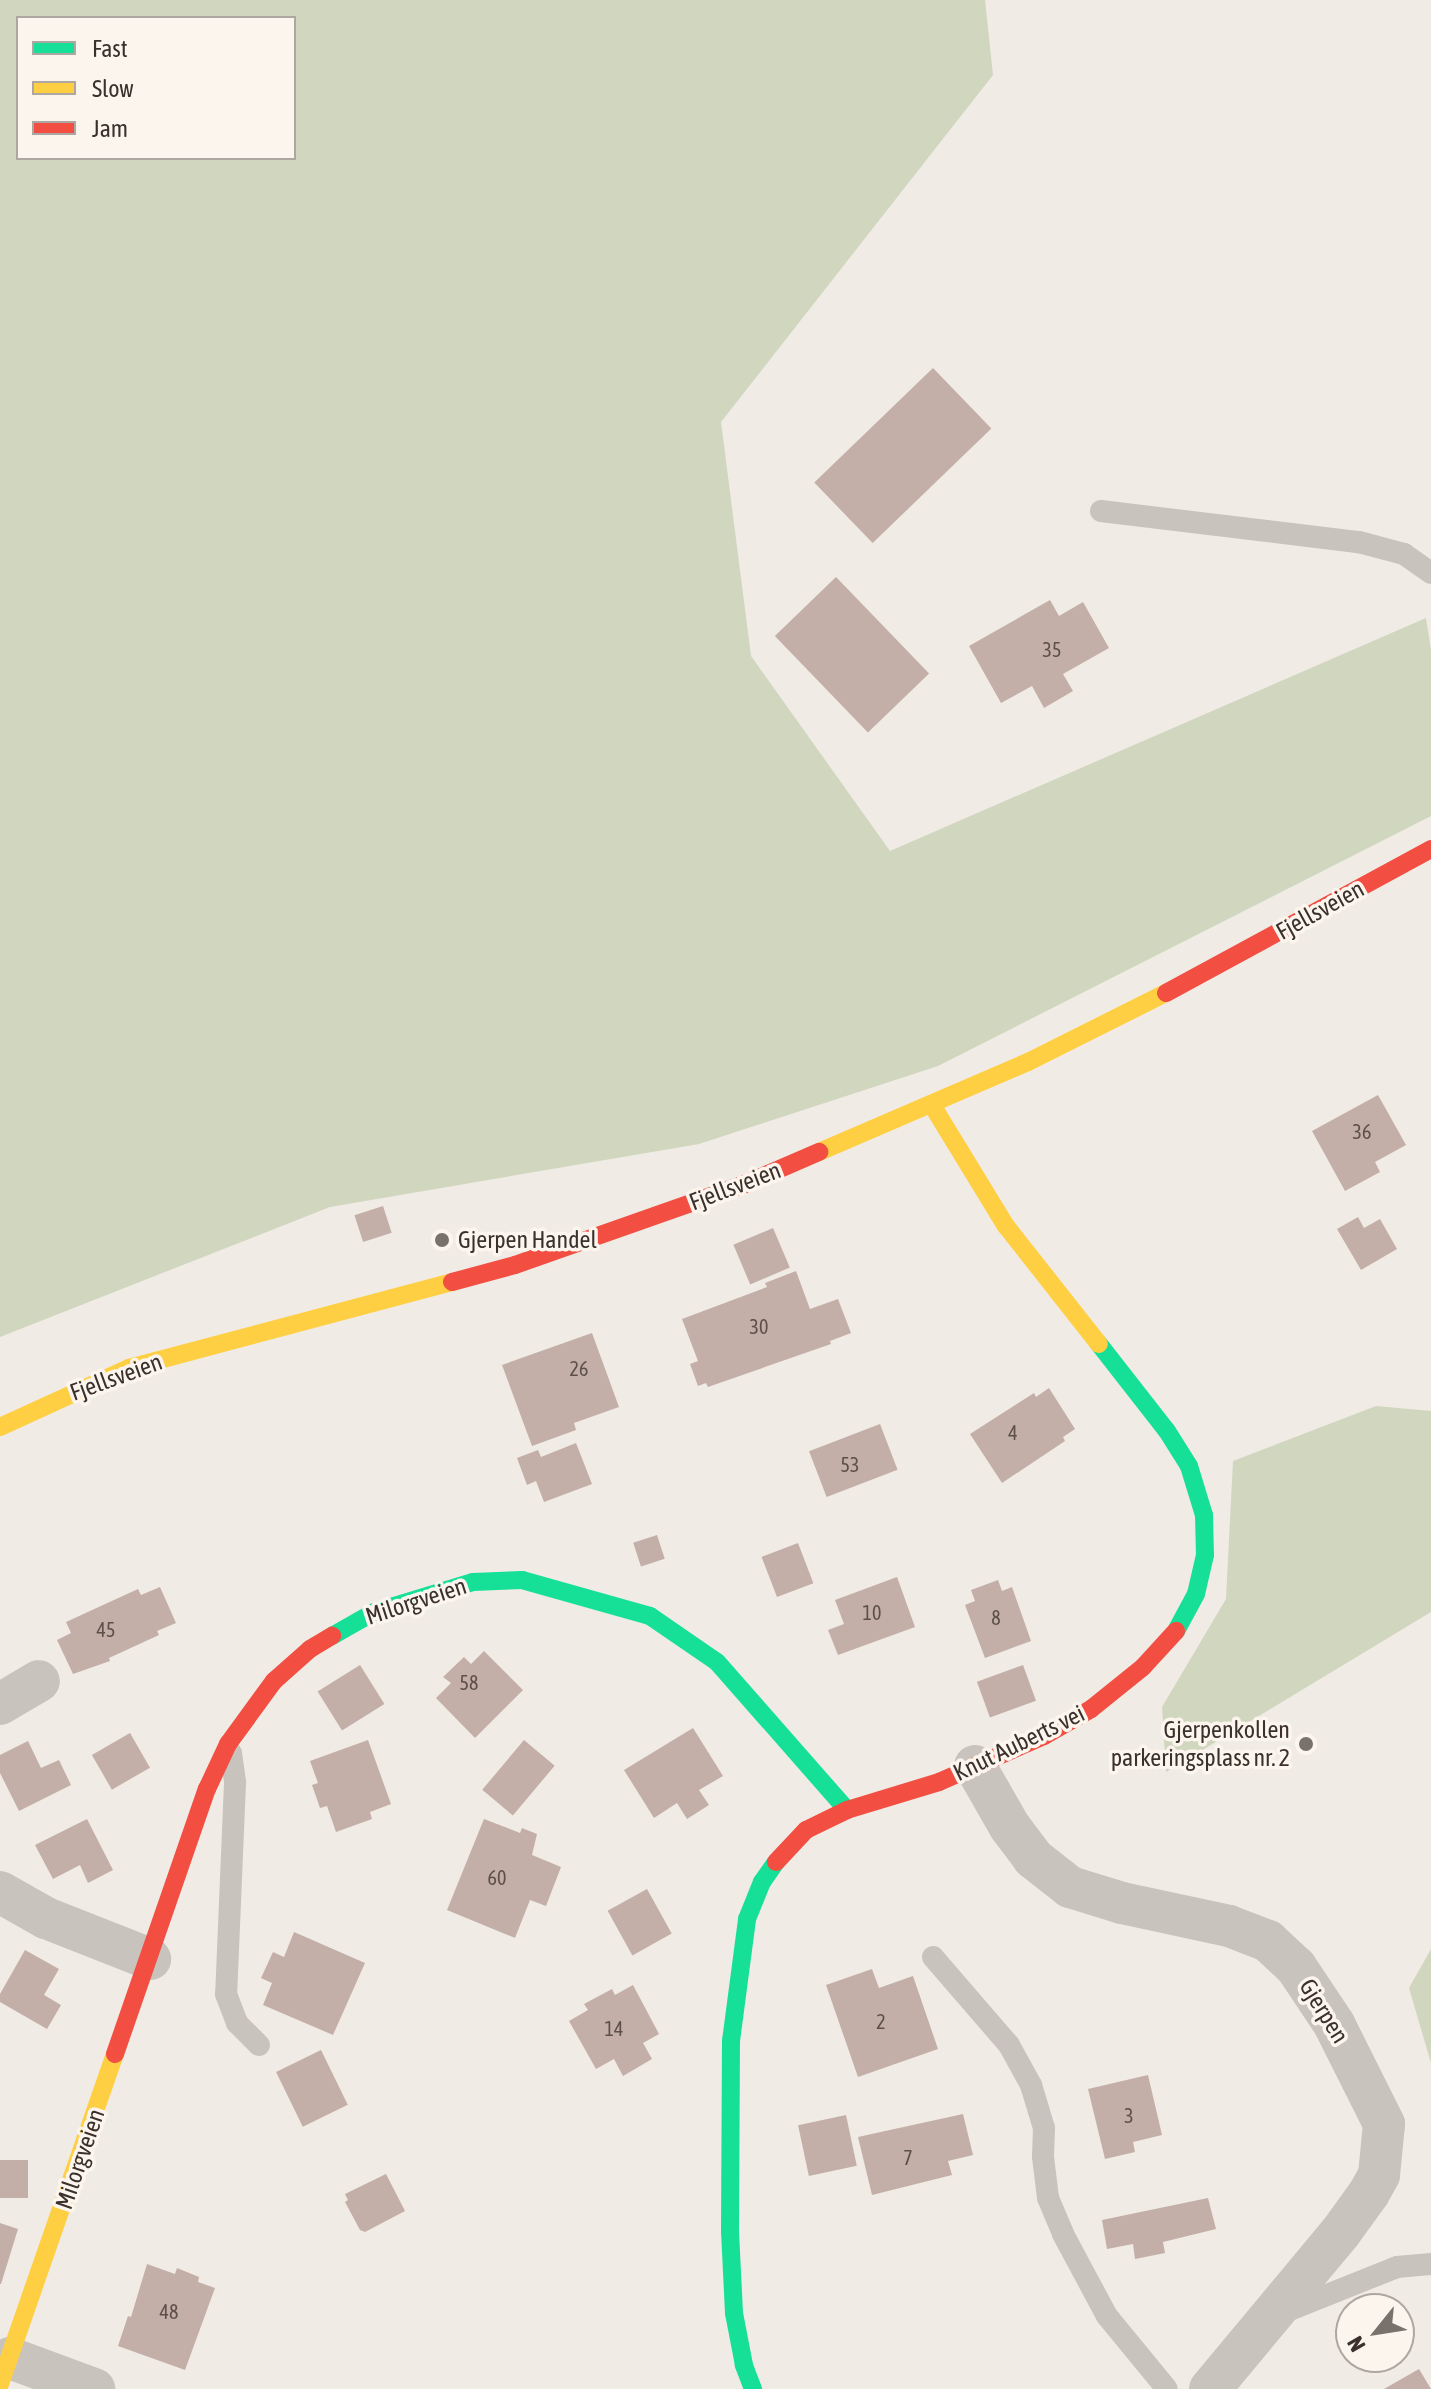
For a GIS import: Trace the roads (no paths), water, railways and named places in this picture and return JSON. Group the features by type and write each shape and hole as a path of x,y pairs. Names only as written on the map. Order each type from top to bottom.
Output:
{"street":[{"name":"Fjellsveien","path":"0,1427 129,1368 424,1292 583,1242 745,1184 932,1105 1148,1002 1431,849"},
{"name":"Knut Auberts vei","path":"753,2389 744,2365 734,2313 730,2231 731,2041 739,1960 747,1919 762,1882 781,1854 806,1830 847,1810 939,1782 1044,1736 1091,1709 1143,1667 1183,1623 1196,1594 1205,1555 1204,1515 1189,1466 1167,1431 1006,1226 932,1105"},
{"name":"Milorgveien","path":"94,2389 5,2371 150,1959 191,1833 228,1744 274,1681 310,1649 344,1626 424,1594 473,1582 522,1580 596,1598 650,1616 717,1662 759,1706 847,1810"},
{"path":"0,1704 39,1681"},
{"name":"Gjerpen","path":"975,1766 1010,1827 1033,1858 1070,1887 1122,1903 1229,1926 1268,1941 1296,1967 1334,2024 1384,2124 1379,2175 1340,2233 1210,2389"},
{"path":"0,1892 46,1918 150,1959"}],"lane":[{"path":"1101,511 1359,542 1404,554 1431,573"},
{"path":"228,1744 235,1765 235,1783 226,1994 237,2023 259,2045"},
{"path":"933,1957 1009,2045 1031,2085 1044,2128 1048,2198 1063,2234 1107,2316 1167,2389"},
{"path":"1270,2317 1397,2267 1431,2264"}],"place":[{"name":"Gjerpen Handel","path":"442,1240"},
{"name":"Gjerpenkollen parkeringsplass nr. 2","path":"1306,1744"}]}
